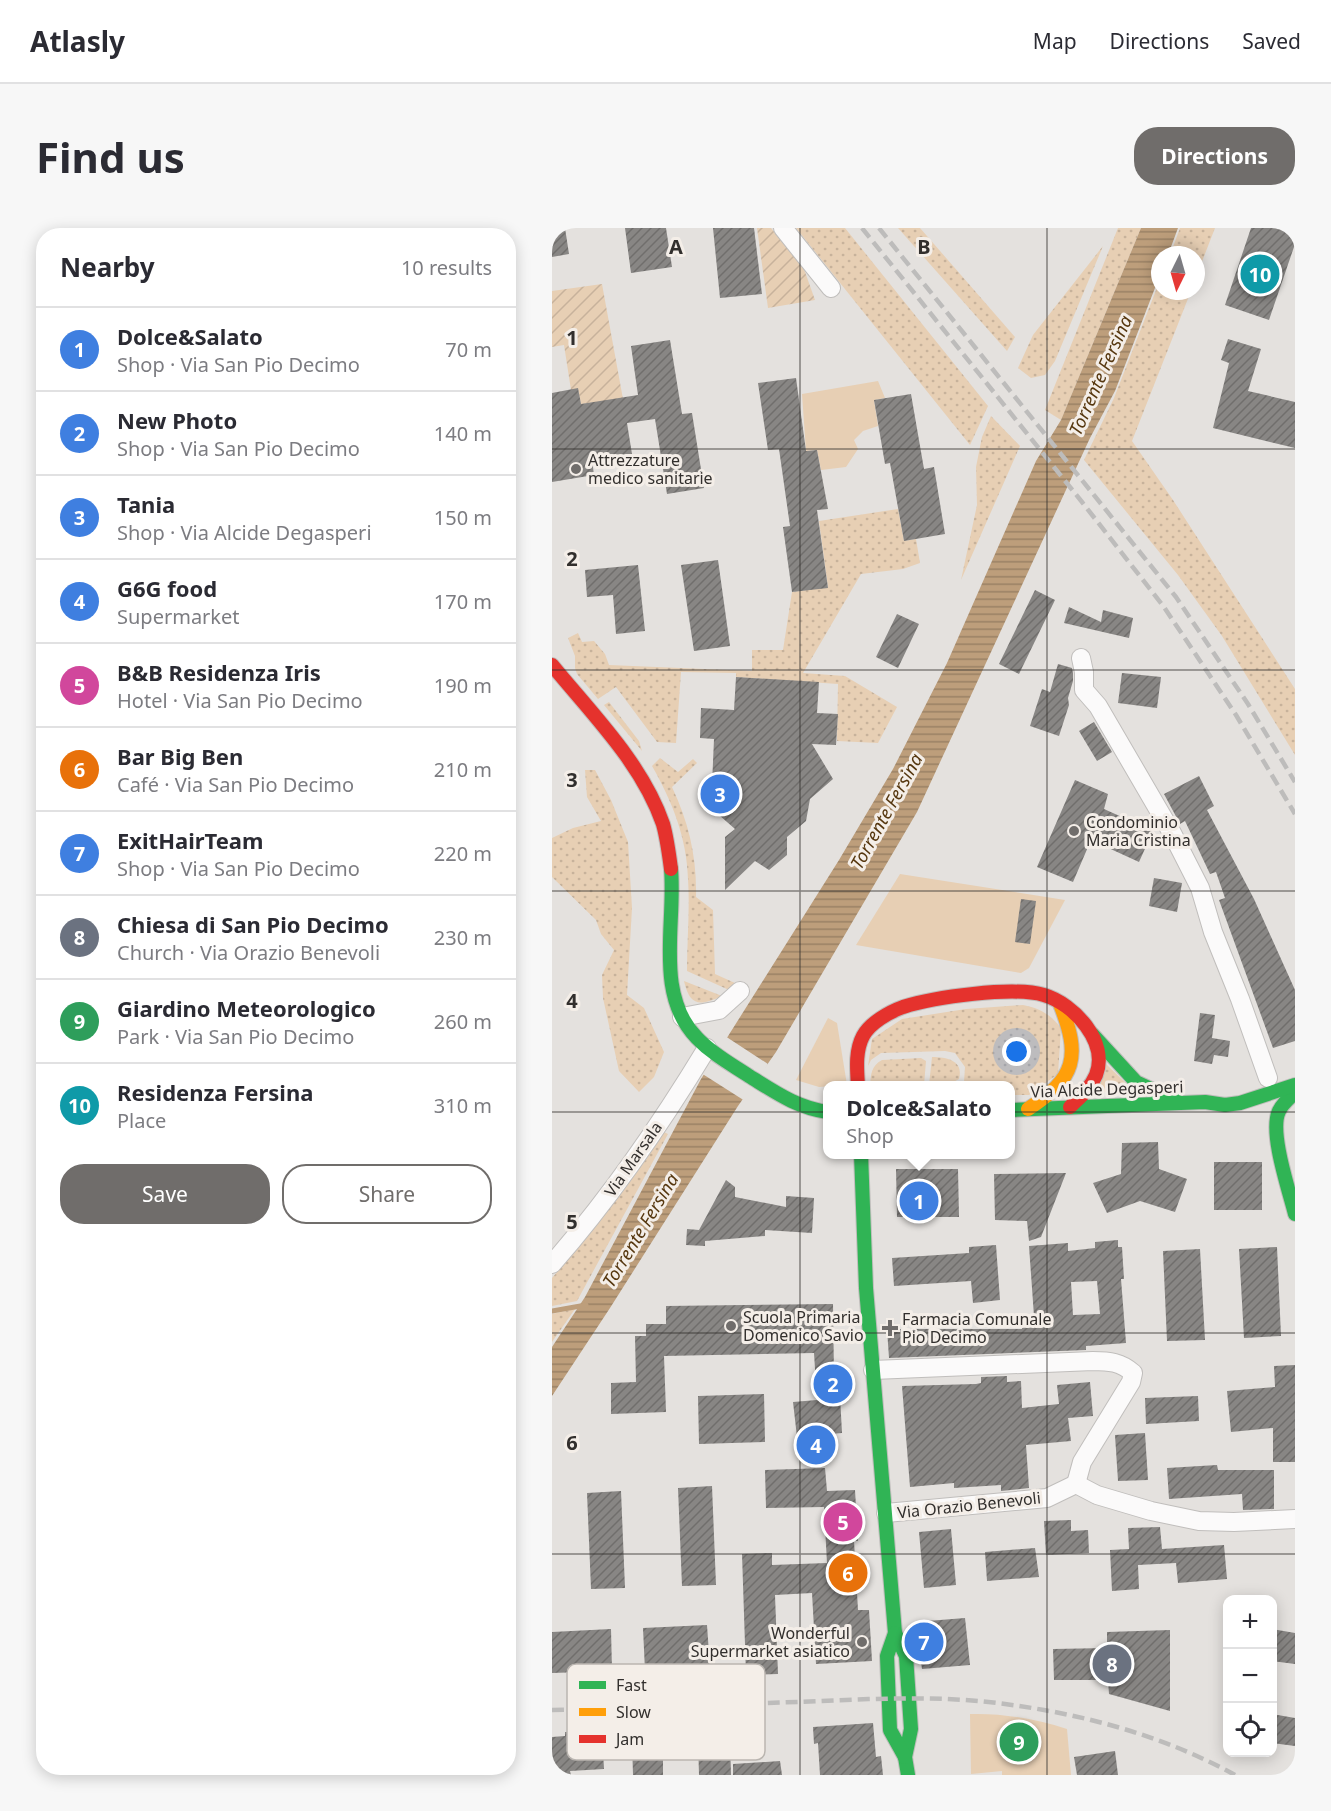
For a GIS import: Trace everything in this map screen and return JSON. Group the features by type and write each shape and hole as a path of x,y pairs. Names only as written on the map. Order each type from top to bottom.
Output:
{"street":[{"path":"783,228 831,288"},
{"path":"1081,658 1084,690 1098,706 1155,804 1200,888 1213,932 1240,999 1267,1078"},
{"path":"552,665 635,771 655,805 663,825 672,883 672,987 682,1017 692,1032 710,1050 757,1081 799,1104 823,1111"},
{"path":"682,1017 719,1010 740,991"},
{"path":"858,1081 858,1051 864,1034 902,1007 925,1001 1024,991 1045,995 1074,1013 1136,1082 1180,1103"},
{"path":"1028,1109 1055,1090 1067,1073 1073,1055 1072,1036 1060,1004"},
{"path":"1070,1107 1090,1087 1096,1073 1097,1046 1092,1034"},
{"name":"Via Marsala","path":"552,1264 584,1227 710,1050"},
{"name":"Via Alcide Degasperi","path":"1015,1110 1204,1102 1225,1105 1240,1103 1295,1085"},
{"name":"Via Alcide Degasperi","path":"1204,1102 1223,1089"},
{"path":"1294,1209 1274,1131 1281,1106 1295,1093"},
{"path":"861,1159 866,1288 895,1633 906,1656 910,1729 905,1757 908,1775"},
{"path":"873,1370 1093,1361 1111,1361 1124,1365 1133,1373 1131,1382 1082,1462 1076,1484 1097,1495 1199,1521 1295,1519"},
{"name":"Via Orazio Benevoli","path":"886,1513 1047,1498 1076,1484"},
{"path":"895,1633 886,1656 890,1730 905,1757"}],"shaded area":[{"path":"757,228 771,228 804,269 815,300 768,308"},
{"path":"796,228 845,228 988,406 970,445"},
{"path":"898,228 920,228 1015,337 1007,351"},
{"path":"1118,228 1141,228 1061,420 1045,410"},
{"path":"1180,228 1215,228 1205,254 1205,246 1173,246"},
{"path":"1103,246 1055,361 1045,375 1031,378 1018,368 1033,335"},
{"path":"602,284 623,399 581,404 578,389 571,390 564,345 552,347 552,291"},
{"path":"1152,300 1187,300 1132,441 1173,500 1295,689 1295,755 1222,636 1178,575 1084,460 1114,398"},
{"path":"878,381 885,398 874,400 878,426 863,431 854,440 858,449 846,467 821,470 817,450 806,451 802,394"},
{"path":"991,416 1020,446 961,580 977,505 976,467 982,437"},
{"path":"898,509 904,541 916,539 920,563 903,569 861,574 803,673 845,676 897,707 878,743 837,741 838,684 736,677 736,673 681,672 676,743 657,742 616,687 598,699 577,674 575,656 568,638 578,633 582,642 594,641 605,654 609,665 752,671 752,650 783,650 792,592 828,587 819,521"},
{"path":"609,702 639,741 642,751 604,705"},
{"path":"660,758 678,772 693,759 697,763 672,787 691,841 696,897 713,910 715,974 735,983 729,990 687,971 689,902 687,864 677,820 652,766"},
{"path":"585,770 595,770 611,800 628,842 632,908 627,995 644,1008 664,1052 654,1077 639,1092 619,1071 603,998 602,975 614,950 601,934 596,920 552,877 552,838 573,828 601,821 587,797"},
{"path":"900,874 1065,900 1029,968 1021,973 856,945"},
{"path":"684,981 722,996 708,1002 697,1002 689,996"},
{"path":"1023,1005 1045,1013 1061,1028 1058,1074 1029,1095 1015,1095 1015,1081 964,1081 965,1067 955,1053 945,1051 881,1053 871,1060 868,1066 872,1039 902,1019 966,1009"},
{"path":"828,1018 837,1023 846,1081 823,1081 823,1087 819,1087 796,1080"},
{"path":"932,1057 953,1061 959,1068 959,1079 955,1081 929,1081"},
{"path":"921,1058 926,1061 924,1081 870,1081 874,1068 882,1060"},
{"path":"1106,1064 1134,1091 1097,1092"},
{"path":"662,1131 668,1134 577,1301 552,1306 552,1278 588,1236"},
{"path":"575,1309 552,1342 552,1314"},
{"path":"970,1714 1019,1717 1067,1729 1071,1775 1002,1775 1002,1771 971,1774"}],"water":[{"name":"Torrente Fersina","path":"1141,228 1178,228 1171,246 1151,246 1151,298 1115,391 1090,438 917,812 776,1052 738,1106 552,1396 552,1347 585,1297 701,1079 839,860 893,769 947,663 1036,461 1061,420"}],"pier":[{"path":"725,1036 768,1064 745,1101 701,1073"}],"building":[{"path":"552,228 565,228 569,254 552,257"},
{"path":"625,228 666,228 672,267 631,273"},
{"path":"713,228 754,228 762,294 720,298"},
{"path":"1251,228 1295,228 1295,244 1269,320 1225,305"},
{"path":"1228,339 1261,349 1248,391 1295,402 1295,448 1213,428 1229,363 1221,360"},
{"path":"670,340 682,414 692,413 704,488 667,494 655,419 627,423 632,454 592,460 594,475 552,482 552,393 578,388 581,404 638,395 631,346"},
{"path":"796,378 806,451 817,450 828,509 817,510 828,588 792,592 783,527 790,526 779,449 768,450 758,383"},
{"path":"911,394 924,469 934,467 945,534 904,541 890,463 885,464 874,400"},
{"path":"718,560 730,646 694,651 681,565"},
{"path":"638,565 645,631 616,634 613,595 587,597 585,570"},
{"path":"1035,590 1055,600 1019,674 999,664"},
{"path":"1069,607 1101,622 1103,610 1133,618 1129,638 1064,623"},
{"path":"897,614 919,624 898,668 876,657"},
{"path":"1058,664 1072,668 1073,673 1068,698 1069,705 1059,736 1030,726 1042,689 1050,692"},
{"path":"1122,673 1161,677 1157,708 1118,703"},
{"path":"736,677 819,682 817,713 838,714 836,745 812,744 833,779 810,799 806,821 787,837 787,855 769,870 755,861 725,890 725,837 735,829 711,808 714,739 700,738 701,708 734,710"},
{"path":"1094,722 1112,752 1097,761 1079,731"},
{"path":"1199,776 1214,806 1207,810 1254,899 1295,990 1295,1041 1273,1048 1219,900 1225,898 1216,872 1210,874 1185,821 1180,824 1164,794"},
{"name":"Condominio Maria Cristina","path":"1075,780 1108,794 1104,809 1153,831 1139,862 1091,840 1073,882 1037,867"},
{"path":"1154,878 1182,883 1177,912 1149,906"},
{"path":"1021,899 1036,901 1030,944 1015,942"},
{"path":"1200,1013 1215,1015 1212,1038 1230,1041 1228,1057 1214,1055 1212,1064 1194,1061"},
{"path":"1158,1142 1159,1169 1187,1179 1175,1212 1140,1201 1107,1213 1093,1183 1121,1174 1122,1143"},
{"path":"1214,1162 1262,1162 1262,1210 1214,1210"},
{"path":"896,1169 958,1169 959,1217 897,1217"},
{"path":"1066,1173 1041,1237 1029,1241 1027,1221 995,1220 994,1174"},
{"path":"726,1180 735,1187 735,1197 786,1207 786,1196 814,1198 812,1233 765,1230 765,1236 705,1241 705,1246 686,1245 687,1229 699,1230"},
{"path":"1118,1240 1118,1247 1122,1247 1124,1279 1121,1279 1126,1343 1086,1346 1086,1350 889,1358 887,1329 1022,1329 1022,1317 1034,1316 1029,1246 1068,1243 1068,1251 1095,1248 1095,1242","holes":["1097,1281 1100,1314 1073,1315 1071,1282"]},
{"path":"996,1245 1000,1300 973,1303 971,1281 894,1286 892,1258 969,1253 969,1247"},
{"path":"1277,1247 1281,1336 1244,1338 1239,1249"},
{"path":"1200,1249 1205,1340 1167,1341 1163,1251"},
{"path":"833,1304 834,1377 839,1377 842,1433 797,1437 793,1402 817,1400 814,1353 664,1356 666,1412 611,1414 611,1383 636,1382 635,1336 646,1336 646,1324 666,1324 666,1306"},
{"path":"1295,1365 1295,1462 1273,1462 1273,1428 1231,1432 1227,1391 1275,1387 1274,1366"},
{"path":"1007,1376 1007,1382 1021,1381 1022,1408 1059,1404 1057,1385 1090,1382 1093,1416 1068,1418 1071,1441 1026,1445 1029,1488 1001,1491 1001,1485 954,1488 954,1483 910,1487 902,1386 976,1384 981,1383 981,1377"},
{"path":"764,1394 765,1442 699,1444 698,1396"},
{"path":"1198,1396 1199,1421 1146,1424 1145,1398"},
{"path":"1145,1433 1148,1480 1118,1481 1115,1435"},
{"path":"1217,1465 1218,1470 1274,1470 1274,1509 1243,1510 1242,1494 1169,1499 1167,1468"},
{"path":"825,1468 827,1491 855,1490 858,1541 854,1541 858,1610 869,1610 872,1661 816,1664 812,1593 775,1595 778,1674 765,1674 765,1664 746,1664 742,1554 772,1553 772,1565 827,1563 824,1507 766,1508 765,1470"},
{"path":"712,1486 716,1585 682,1586 678,1488"},
{"path":"621,1491 625,1588 591,1589 587,1493"},
{"path":"1071,1520 1071,1531 1088,1530 1089,1553 1046,1555 1044,1521"},
{"path":"1160,1527 1162,1549 1224,1545 1227,1579 1178,1583 1176,1563 1138,1565 1139,1589 1112,1591 1110,1550 1129,1549 1128,1528"},
{"path":"951,1529 956,1585 924,1588 919,1532"},
{"path":"1035,1548 1039,1577 987,1581 985,1552"},
{"path":"965,1618 970,1665 922,1669 915,1622"},
{"path":"707,1625 710,1664 645,1664 643,1628"},
{"path":"611,1629 612,1664 567,1664 567,1672 552,1673 552,1632"},
{"path":"1170,1630 1170,1711 1109,1694 1108,1680 1054,1680 1053,1649 1107,1648 1107,1632"},
{"path":"1277,1630 1295,1633 1295,1664 1277,1662"},
{"path":"1277,1715 1295,1718 1295,1746 1277,1744"},
{"path":"873,1723 876,1757 881,1756 883,1775 820,1775 818,1743 814,1744 813,1727"},
{"path":"567,1732 567,1760 604,1760 604,1769 570,1771 571,1775 552,1775 552,1737 565,1736"},
{"path":"1115,1751 1118,1775 1077,1775 1074,1757"},
{"path":"633,1760 663,1760 663,1775 633,1775"},
{"path":"699,1760 731,1760 731,1775 699,1775"},
{"path":"780,1761 782,1775 733,1775 733,1764"}],"waterway":[{"path":"552,1311 586,1305"}],"railway":[{"path":"862,228 1164,607 1236,715 1295,814"},
{"path":"879,228 1176,597 1248,704 1295,782"},
{"path":"765,1703 926,1698 979,1701 1046,1710 1143,1735 1235,1775"},
{"path":"552,1710 567,1710"}],"traffic: fast":[{"path":"671,869 671,980 684,1020 697,1038 709,1049 749,1076 796,1103 823,1111"},
{"path":"1092,1034 1136,1082 1177,1101"},
{"path":"1015,1110 1205,1102 1225,1105 1240,1103 1295,1085"},
{"path":"1295,1093 1279,1111 1276,1133 1295,1214"},
{"path":"861,1159 866,1288 895,1633 906,1656 911,1729 905,1757 908,1775"},
{"path":"895,1633 887,1656 890,1730 905,1757"}],"traffic: slow":[{"path":"1028,1109 1056,1087 1070,1065 1071,1038 1060,1004"}],"traffic: jam":[{"path":"552,665 615,740 642,780 663,824 671,869"},
{"path":"858,1081 857,1061 860,1042 870,1027 886,1015 917,1003 953,996 994,992 1030,993 1044,995 1067,1007 1086,1026 1098,1050 1099,1062 1094,1080 1070,1107"}],"place":[{"name":"Residenza Fersina","path":"1260,274"},
{"name":"Attrezzature medico sanitarie","path":"576,469"},
{"name":"Tania","path":"720,794"},
{"name":"Condominio Maria Cristina","path":"1074,831"},
{"name":"Dolce&Salato","path":"919,1201"},
{"name":"Scuola Primaria Domenico Savio","path":"731,1326"},
{"name":"Farmacia Comunale Pio Decimo","path":"890,1328"},
{"name":"New Photo","path":"833,1384"},
{"name":"G6G food","path":"816,1445"},
{"name":"B&B Residenza Iris","path":"843,1522"},
{"name":"Bar Big Ben","path":"848,1573"},
{"name":"Wonderful Supermarket asiatico","path":"862,1642"},
{"name":"ExitHairTeam","path":"924,1642"},
{"name":"Chiesa di San Pio Decimo","path":"1112,1664"},
{"name":"Giardino Meteorologico","path":"1019,1742"}]}
